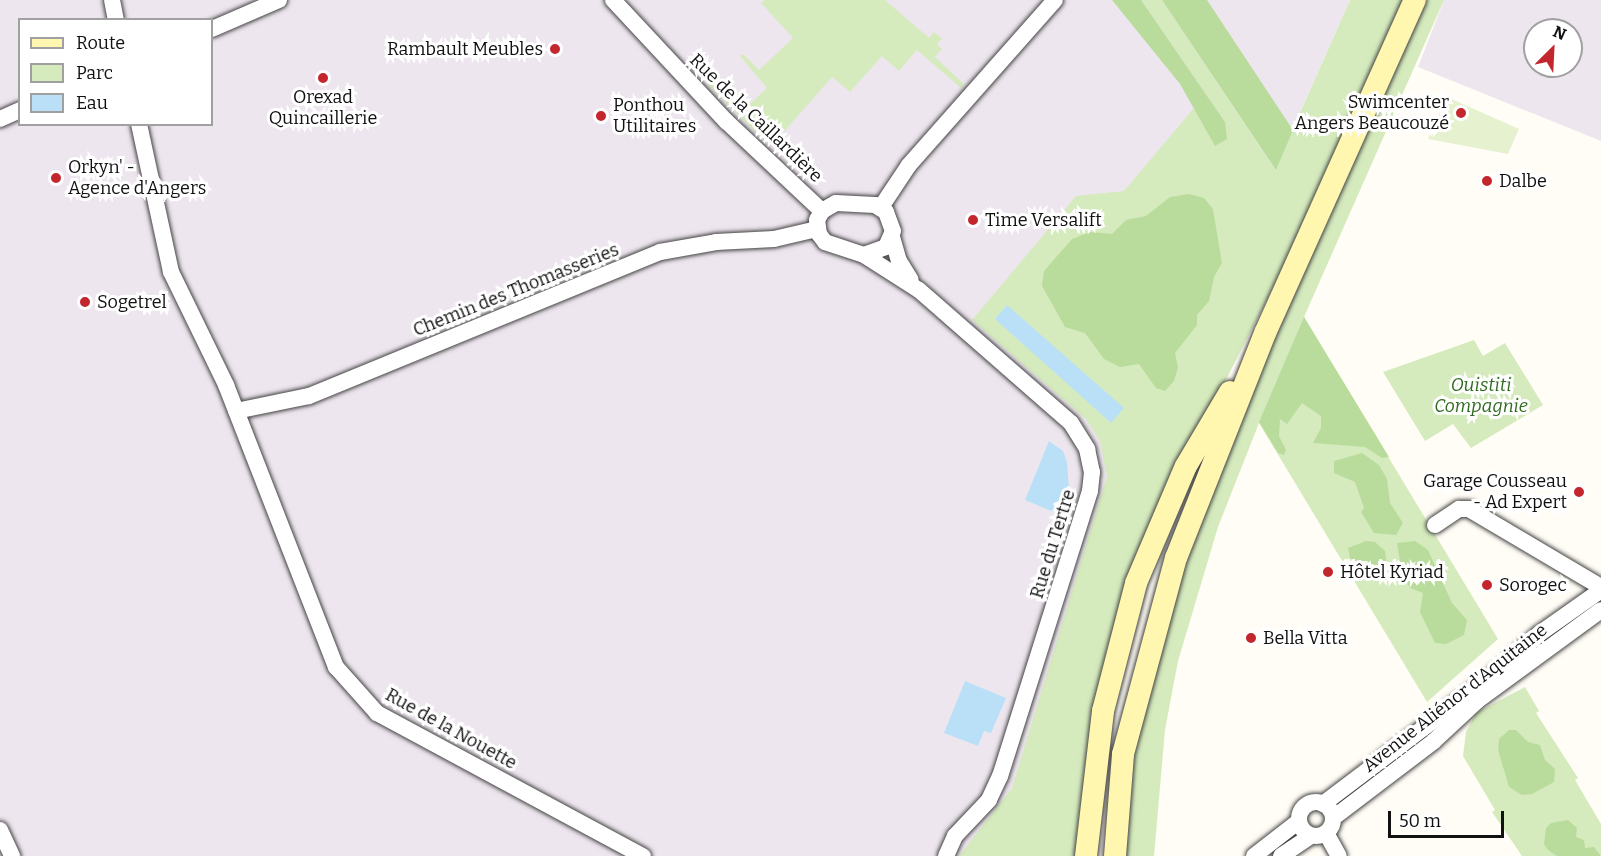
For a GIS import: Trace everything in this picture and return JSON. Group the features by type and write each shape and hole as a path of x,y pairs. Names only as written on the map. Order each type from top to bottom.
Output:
{"main road":[{"path":"1115,856 1123,754 1176,558 1266,331 1415,0"},
{"path":"1086,856 1103,711 1136,583 1186,466 1266,331"}],"street":[{"path":"112,0 116,18"},
{"path":"213,29 279,0"},
{"name":"Rue de la Caillardière","path":"614,0 726,122 822,211"},
{"path":"881,207 909,165 1055,0"},
{"path":"0,119 18,111"},
{"name":"Rue de la Nouette","path":"139,126 171,272 236,411 336,667 355,693 377,713 643,856"},
{"path":"836,203 881,207 891,217 892,237 882,251 864,255 829,245 817,229 822,211 836,203"},
{"name":"Chemin des Thomasseries","path":"236,411 309,396 660,252 716,242 774,239 817,229"},
{"name":"Rue du Tertre","path":"892,237 899,261 919,290"},
{"name":"Rue du Tertre","path":"864,255 919,290 1071,423 1087,449 1092,472 1090,491 1004,766 988,800 955,836 946,856"},
{"name":"Avenue Aliénor d'Aquitaine","path":"1299,821 1306,806 1323,804 1601,590 1571,569 1469,509 1459,509 1435,525"},
{"path":"1571,569 1579,585 1577,607"},
{"name":"Avenue Aliénor d'Aquitaine","path":"1281,856 1323,829 1434,741 1478,700 1601,610"},
{"path":"1323,804 1323,829 1339,856"},
{"path":"1254,856 1299,821 1323,829"},
{"path":"0,831 12,856"}],"shaded area":[{"path":"0,0 1350,0 1241,245 1015,795 968,856 0,856"},
{"path":"1444,0 1601,0 1601,141 1418,67"}],"green space":[{"path":"765,0 885,0 929,38 934,32 942,38 937,45 942,49 935,57 964,84 961,88 917,50 899,71 882,56 850,92 832,77 775,142 771,139 767,143 705,82 709,78 742,111 767,88 740,56 743,54 759,70 793,38 761,3"},
{"path":"1112,0 1141,0 1225,122 1227,139 1215,146 1180,84"},
{"path":"1141,0 1162,0 1275,169 1350,0 1404,0 1295,245 1174,481 1075,856 959,856 1012,788 1107,476 1100,441 1086,419 972,320 1076,196 1124,191 1194,108 1215,145 1226,139 1225,122"},
{"path":"1162,0 1207,0 1293,130 1276,170"},
{"path":"1425,0 1444,0 1304,317 1498,639 1427,702 1259,423 1218,527 1178,661 1165,730 1154,856 1127,856 1119,852 1124,805 1147,678 1226,447"},
{"name":"Swimcenter Angers Beaucouzé","path":"1447,97 1519,129 1508,154 1428,139"},
{"path":"1189,194 1204,198 1213,209 1222,263 1214,277 1209,301 1197,315 1197,325 1175,353 1178,367 1174,381 1165,391 1156,388 1139,364 1120,367 1104,359 1085,333 1065,327 1042,286 1044,271 1072,239 1090,232 1112,234 1126,220 1146,216 1170,197"},
{"path":"1304,317 1389,457 1382,458 1365,447 1313,443 1321,428 1321,416 1302,403 1287,424 1280,419 1279,436 1286,450 1284,455 1278,453 1259,422"},
{"name":"Ouistiti Compagnie","path":"1474,340 1483,356 1505,343 1543,405 1471,448 1453,424 1425,441 1383,372"},
{"path":"1362,453 1379,465 1387,479 1390,503 1403,523 1396,535 1374,533 1361,512 1364,508 1355,482 1334,473 1334,461"},
{"path":"1366,541 1375,542 1385,551 1387,565 1380,575 1350,558 1348,548"},
{"path":"1415,541 1428,550 1452,603 1467,620 1464,635 1446,644 1435,643 1420,612 1423,593 1410,588 1402,574 1397,543"},
{"path":"1525,687 1539,711 1536,713 1578,778 1575,780 1601,824 1601,856 1522,856 1492,812 1495,810 1463,756 1466,732 1476,713"},
{"path":"1509,730 1516,730 1528,742 1540,745 1545,760 1555,769 1554,782 1532,794 1522,795 1509,787 1498,750 1499,739"},
{"path":"1568,820 1577,828 1576,837 1584,840 1585,848 1594,847 1601,856 1557,856 1548,850 1544,844 1546,828 1551,823"}],"water":[{"path":"1007,305 1124,408 1111,423 995,319"},
{"path":"1049,441 1063,451 1067,462 1069,489 1061,515 1025,500"},
{"path":"965,681 1006,698 991,733 984,731 978,746 944,733"}],"place":[{"name":"Rambault Meubles","path":"555,49"},
{"name":"Orexad Quincaillerie","path":"323,78"},
{"name":"Swimcenter Angers Beaucouzé","path":"1461,113"},
{"name":"Ponthou Utilitaires","path":"601,116"},
{"name":"Orkyn' - Agence d'Angers","path":"56,178"},
{"name":"Dalbe","path":"1487,181"},
{"name":"Time Versalift","path":"973,220"},
{"name":"Sogetrel","path":"85,302"},
{"name":"Garage Cousseau - Ad Expert","path":"1579,492"},
{"name":"Hôtel Kyriad","path":"1328,572"},
{"name":"Sorogec","path":"1487,585"},
{"name":"Bella Vitta","path":"1251,638"}]}
